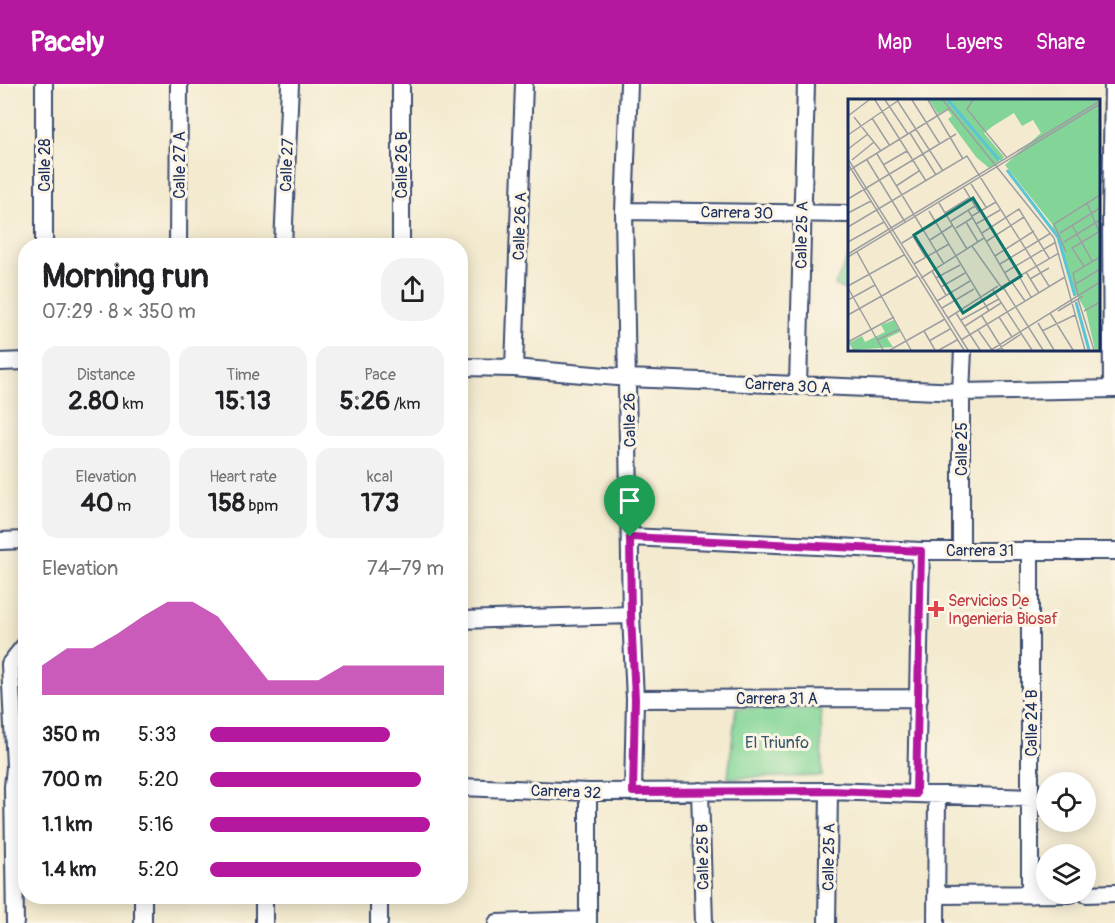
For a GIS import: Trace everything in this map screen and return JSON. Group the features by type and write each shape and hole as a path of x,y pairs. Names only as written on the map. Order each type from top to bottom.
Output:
{"street":[{"name":"Calle 28","path":"44,84 44,238"},
{"name":"Calle 27 A","path":"178,238 179,84"},
{"name":"Calle 27","path":"283,238 290,84"},
{"name":"Calle 26 B","path":"401,84 401,238"},
{"name":"Calle 26 A","path":"514,368 524,84"},
{"name":"Calle 26","path":"628,84 624,211 631,615 635,699 633,792"},
{"name":"Calle 25 A","path":"798,386 806,84"},
{"path":"1113,84 1108,217 1114,389"},
{"name":"Carrera 30","path":"624,211 848,214"},
{"name":"Calle 25","path":"962,549 963,351"},
{"path":"0,362 18,361"},
{"name":"Carrera 30 A","path":"468,367 514,368 628,378 961,392 1114,389"},
{"name":"Carrera 31","path":"630,537 921,551 1115,550"},
{"path":"0,540 18,540"},
{"path":"916,794 921,551"},
{"name":"Calle 24 B","path":"1030,551 1030,895"},
{"path":"468,620 631,615"},
{"path":"18,652 5,665 18,753"},
{"name":"Carrera 31 A","path":"635,699 919,698"},
{"path":"15,923 8,893 7,787 18,770"},
{"name":"Carrera 32","path":"468,787 588,792 829,791 1031,798"},
{"name":"Calle 25 B","path":"700,791 704,923"},
{"name":"Calle 25 A","path":"827,923 829,791"},
{"path":"497,923 588,921 588,792"},
{"path":"936,923 937,795"},
{"path":"1096,894 1115,893"},
{"path":"937,895 1036,895"},
{"path":"143,904 143,923"},
{"path":"264,904 264,923"},
{"path":"379,904 379,923"}],"green space":[{"path":"848,257 848,292 835,285"},
{"name":"El Triunfo","path":"736,708 821,709 822,776 728,778"}],"place":[{"name":"Servicios De Ingenieria Biosaf","path":"936,609"}],"route":[{"path":"630,537 921,551 916,794 829,791 633,792 635,699 630,537"}]}
